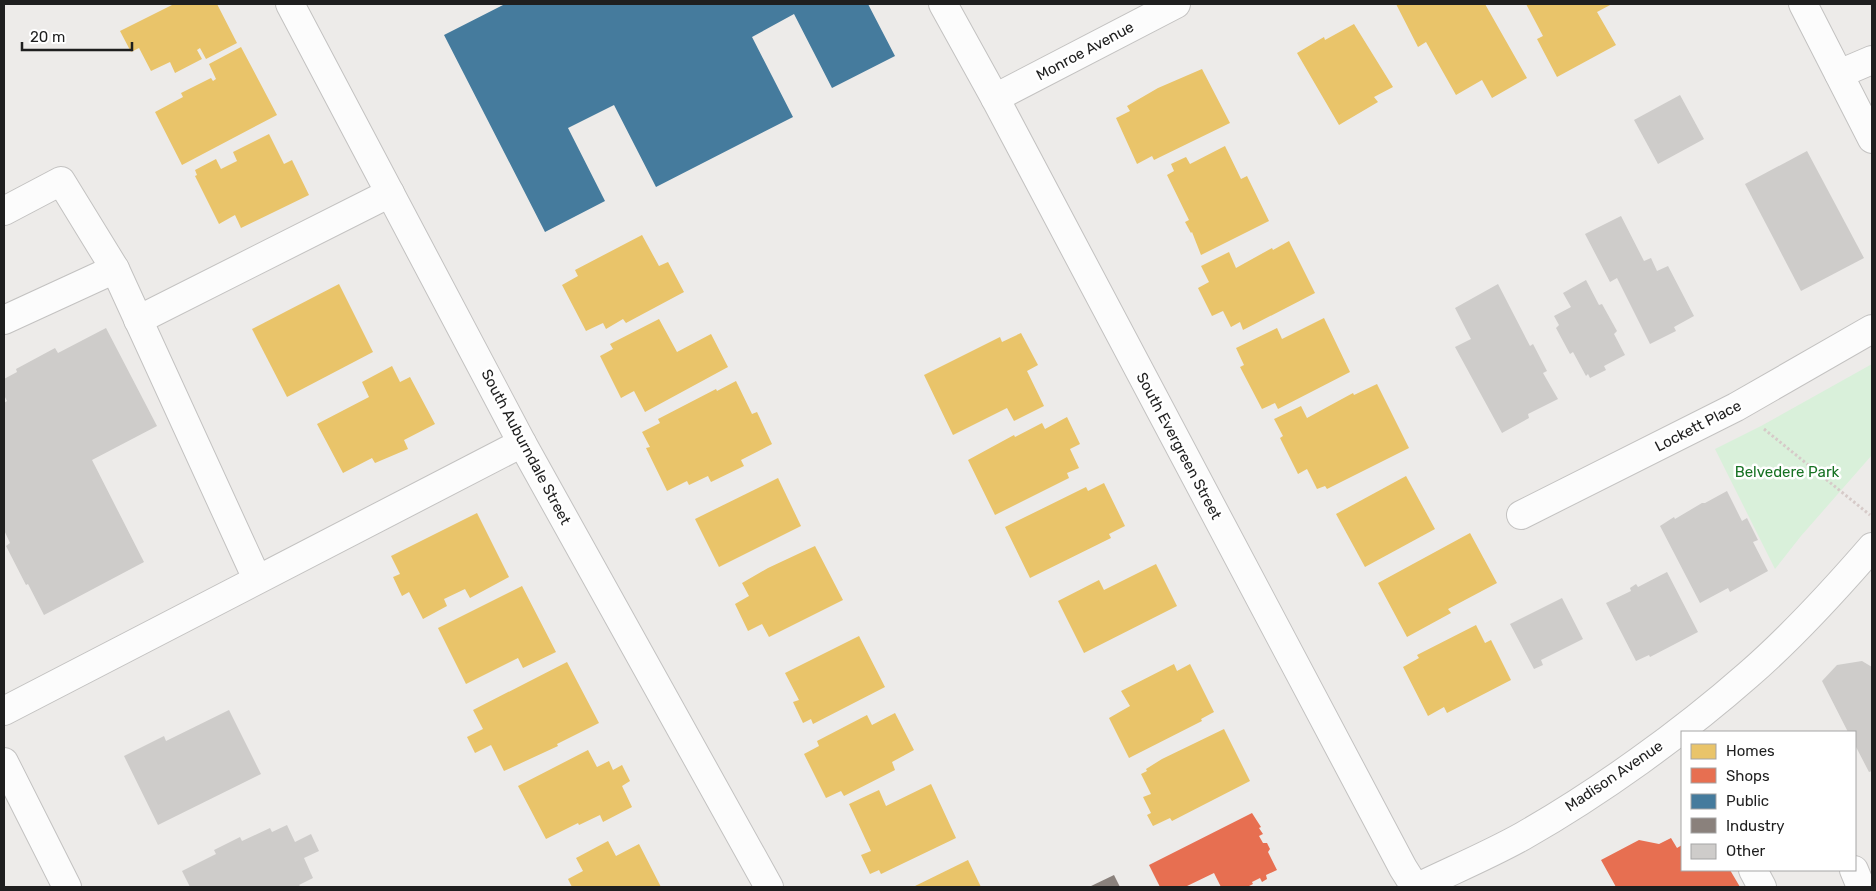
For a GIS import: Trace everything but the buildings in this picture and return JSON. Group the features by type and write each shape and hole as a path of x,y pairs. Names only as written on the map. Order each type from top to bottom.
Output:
{"street":[{"name":"South Auburndale Street","path":"290,4 522,443 769,887"},
{"name":"Monroe Avenue","path":"995,98 1176,4"},
{"path":"1803,4 1872,139"},
{"name":"South Evergreen Street","path":"947,5 1403,868 1416,887"},
{"path":"1839,74 1872,60"},
{"path":"4,211 61,181 115,269 257,579"},
{"path":"138,320 390,193"},
{"path":"4,320 115,269"},
{"name":"Lockett Place","path":"1521,515 1736,407 1872,330"},
{"path":"4,711 522,443"},
{"name":"Madison Avenue","path":"1691,731 1818,607 1872,547"},
{"name":"Madison Avenue","path":"1416,887 1523,836 1599,788 1677,745"},
{"path":"4,762 14,809 68,887"},
{"path":"1754,871 1762,887"},
{"path":"1854,871 1861,887"}],"path":[{"path":"1736,407 1872,517"}],"green space":[{"name":"Belvedere Park","path":"1872,364 1872,455 1801,536 1775,569 1715,449 1761,426"}]}
